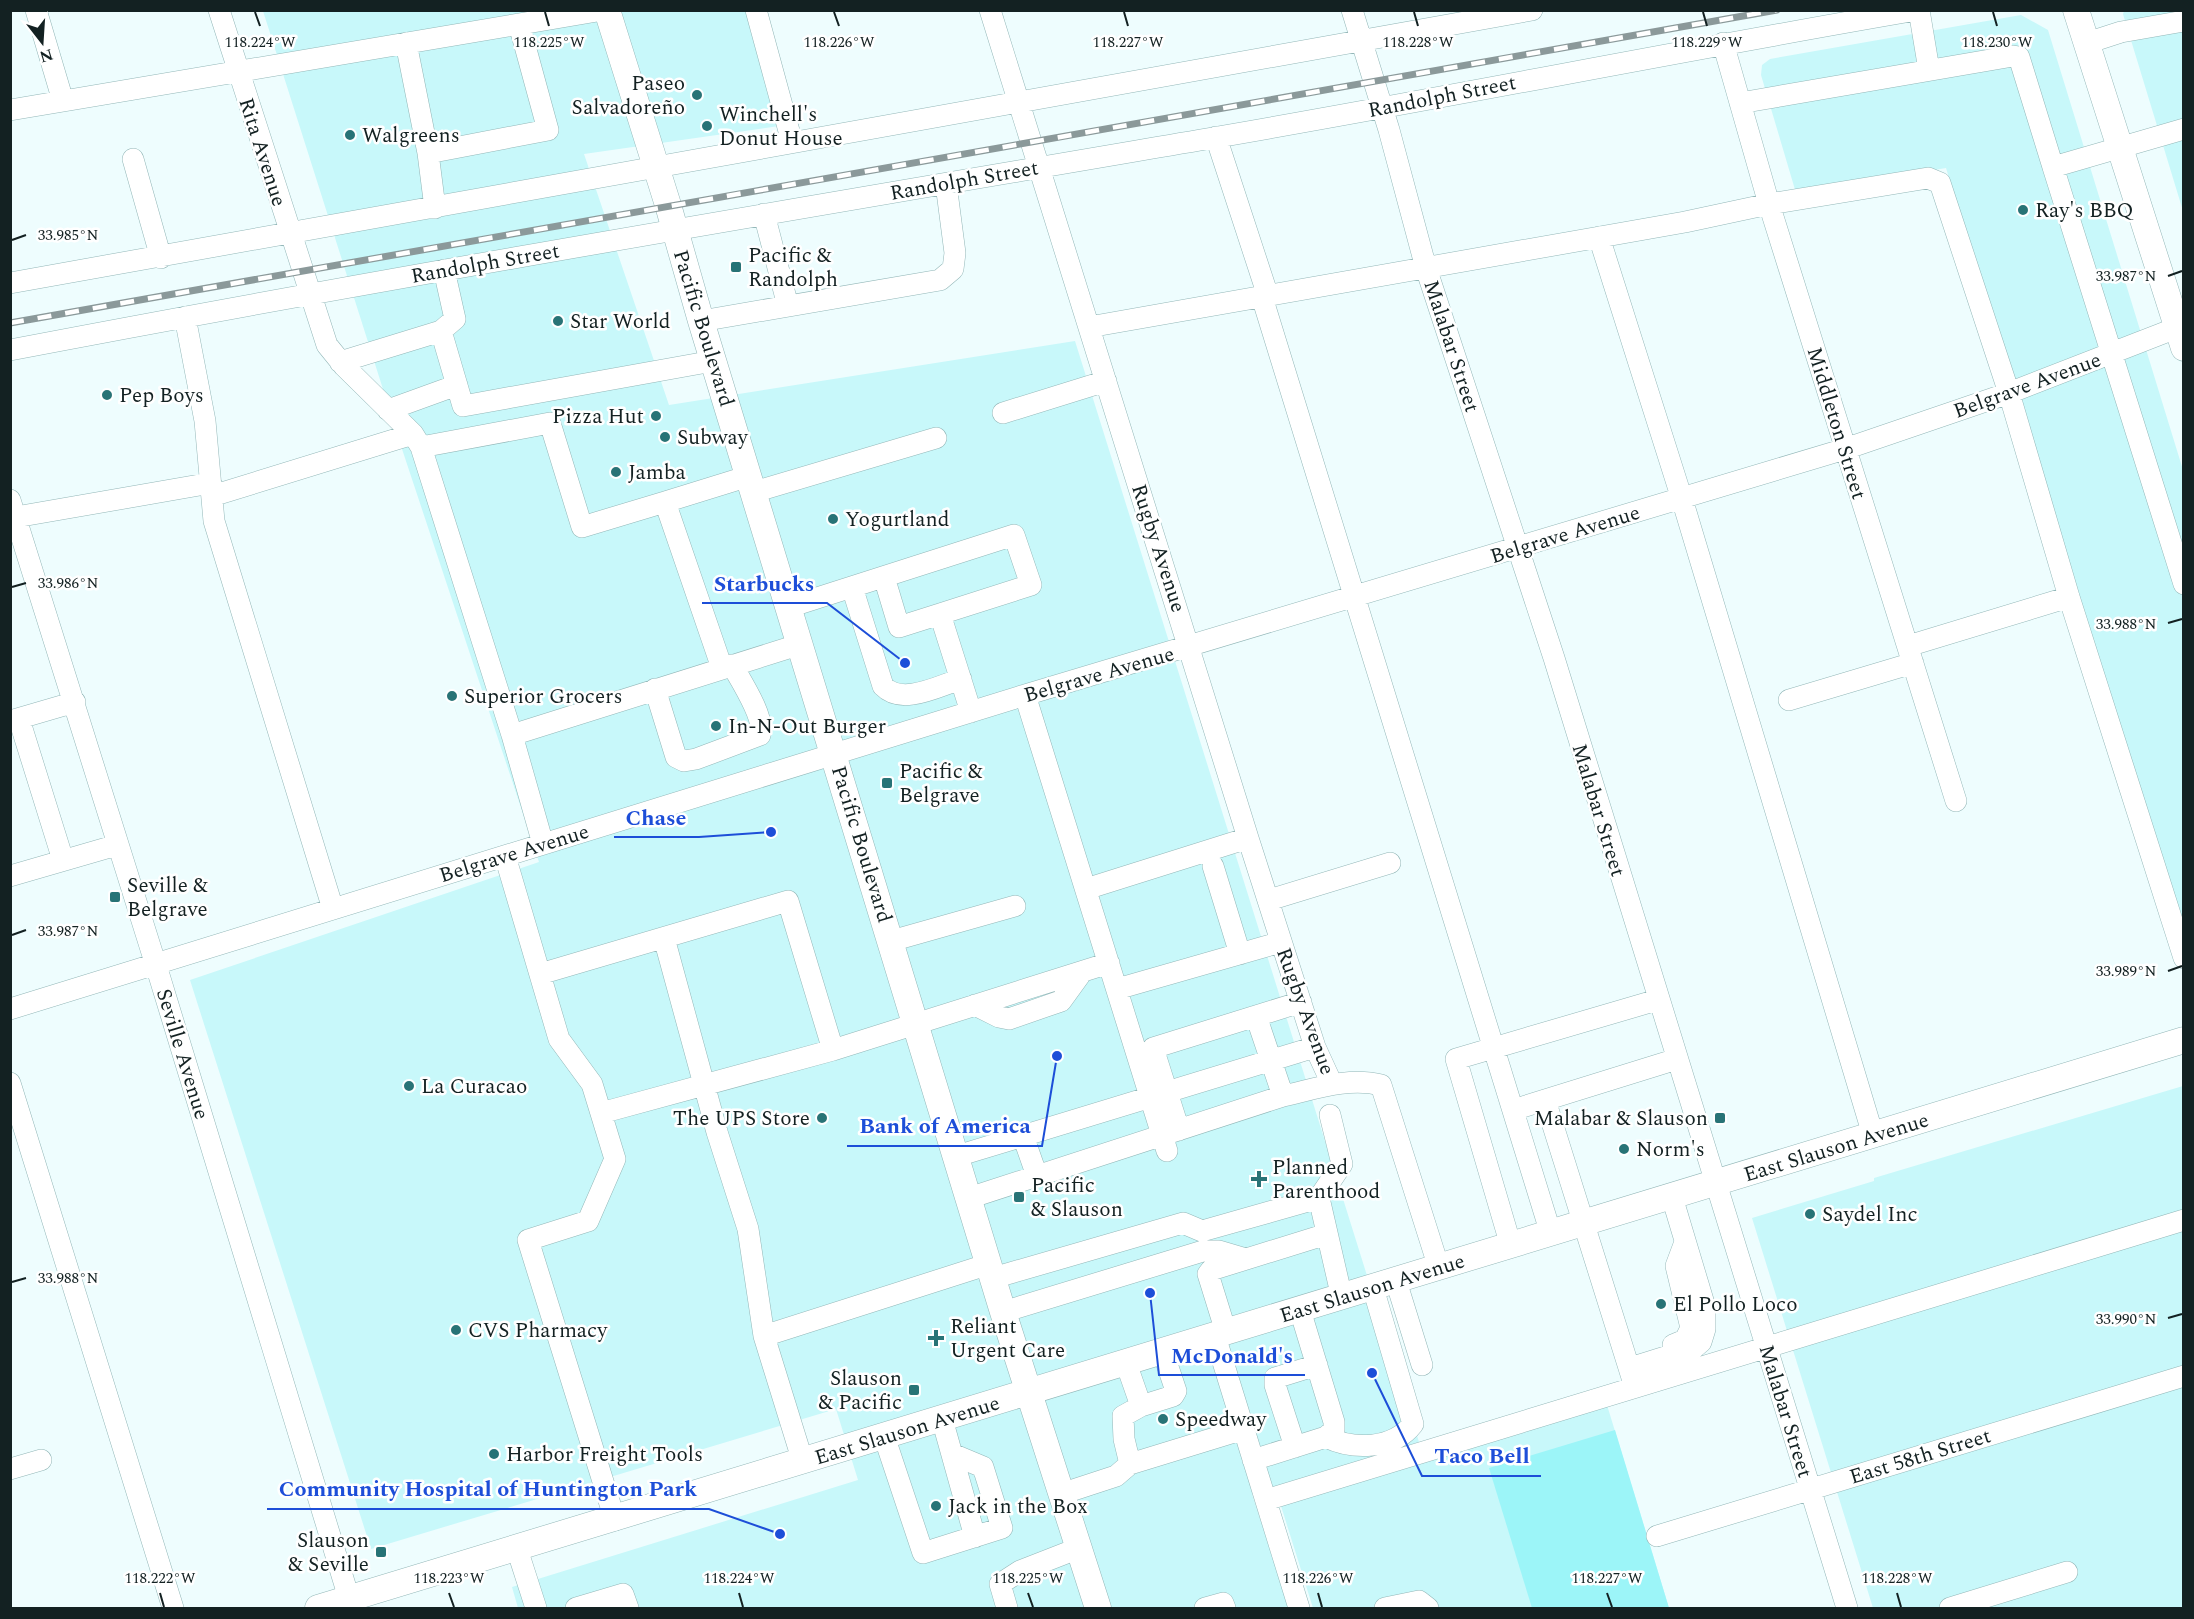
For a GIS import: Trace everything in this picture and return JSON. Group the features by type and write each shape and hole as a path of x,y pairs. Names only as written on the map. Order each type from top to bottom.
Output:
{"main road":[{"name":"Pacific Boulevard","path":"605,10 657,167 713,361 991,1271 1098,1608"},
{"path":"2076,10 2181,334"},
{"name":"East Slauson Avenue","path":"318,1608 351,1604 517,1549 1029,1391 1342,1298 2184,1040"}],"street":[{"path":"36,10 63,101"},
{"name":"Rita Avenue","path":"219,10 327,345 340,362 417,440"},
{"path":"10,110 605,10"},
{"path":"756,10 792,142"},
{"name":"Rugby Avenue","path":"990,10 1281,942 1315,1047 1332,1084"},
{"name":"Malabar Street","path":"1352,10 1382,108 1426,268 1519,548 1847,1608"},
{"path":"10,283 161,258 792,142 1532,10"},
{"path":"1918,10 1929,70"},
{"name":"Randolph Street","path":"10,350 309,294 1382,108 1723,43 1918,10"},
{"path":"2087,43 2121,32 2184,21"},
{"path":"428,153 548,130 519,24"},
{"path":"406,43 428,153 435,208"},
{"name":"Middleton Street","path":"1723,43 1769,204 1956,801"},
{"path":"1740,103 1929,70 2019,57 2184,584"},
{"path":"2053,167 2184,129"},
{"path":"1216,137 1354,598 1551,1234"},
{"path":"133,159 161,258"},
{"path":"1089,327 1599,237 1769,204 1928,178 1940,183 2184,958"},
{"path":"701,321 940,280 953,269 955,253 946,184"},
{"path":"764,214 788,306"},
{"path":"1599,237 1682,499 1873,1135"},
{"path":"340,362 441,332 455,319 444,270"},
{"path":"185,317 205,421 214,521 333,909"},
{"path":"441,332 463,406 713,361"},
{"name":"Belgrave Avenue","path":"10,1009 155,962 1025,695 1845,449 2008,393 2112,354 2181,334"},
{"path":"1003,413 1106,381"},
{"path":"388,410 457,385"},
{"path":"12,512 212,490 417,440 550,423 582,527 665,502 751,484 936,438"},
{"path":"417,440 512,735 543,844"},
{"path":"655,689 676,757 684,761 696,759 760,735 762,730 755,710 727,667 665,502"},
{"name":"Seville Avenue","path":"12,512 75,702 351,1604"},
{"path":"789,607 1014,535 1031,585 899,627 884,577"},
{"path":"852,587 883,686 891,694 904,696 961,679"},
{"path":"1789,700 2069,597"},
{"path":"940,614 971,712"},
{"path":"512,735 801,644"},
{"path":"1025,695 1117,988 1158,1095 1169,1139"},
{"path":"63,860 15,720 75,702"},
{"path":"1086,889 1248,838"},
{"path":"10,876 117,845"},
{"path":"505,856 559,1039 592,1084 615,1159 588,1221 528,1240 615,1520"},
{"path":"1269,900 1390,863"},
{"path":"1213,866 1240,954"},
{"path":"540,974 788,902 833,1050"},
{"path":"891,941 1015,906"},
{"path":"664,938 704,1084 748,1229 764,1336 803,1462"},
{"path":"1117,988 1281,942"},
{"path":"601,1113 833,1050 1109,963"},
{"path":"1511,1246 1456,1059 1658,1000"},
{"path":"1158,1095 1153,1048 1301,1002"},
{"path":"1256,1016 1283,1096"},
{"path":"957,1156 1315,1047"},
{"path":"1514,1110 1677,1059"},
{"path":"969,1198 1037,1176 1169,1139 1283,1096 1332,1084 1365,1081 1381,1085 1439,1268"},
{"path":"10,1083 173,1608"},
{"path":"1545,1100 1586,1223 1630,1371"},
{"path":"764,1336 991,1271 1184,1223 1203,1231 1318,1198 1342,1164 1330,1115"},
{"path":"1023,1136 1037,1176"},
{"path":"1630,1371 1688,1335 1690,1321 1676,1266 1685,1242 1672,1197"},
{"path":"1318,1198 1342,1298"},
{"path":"1266,1500 1630,1371 1766,1347 2184,1220"},
{"path":"1299,1608 1244,1429 1220,1334 1208,1274 1210,1270 1327,1234"},
{"path":"1004,1312 1203,1251 1219,1251 1246,1259"},
{"path":"1384,1284 1422,1365"},
{"path":"1326,1437 1357,1448 1370,1446 1407,1432 1413,1424 1384,1284"},
{"path":"1253,1460 1326,1437 1334,1430 1334,1422 1300,1310"},
{"path":"1130,1464 1124,1439 1123,1416 1141,1406 1173,1396 1176,1391 1163,1352"},
{"path":"1126,1363 1141,1406"},
{"path":"1295,1448 1275,1385 1275,1378 1317,1365"},
{"name":"East 58th Street","path":"1657,1536 2184,1376"},
{"path":"942,1419 975,1537"},
{"path":"1061,1494 1116,1476 1130,1464 1244,1429"},
{"path":"884,1436 923,1553 1002,1528 983,1467 952,1454"},
{"path":"10,1469 41,1460"},
{"path":"1007,1608 1000,1584 1020,1571 1079,1548"},
{"path":"517,1549 536,1608"},
{"path":"1950,1608 2067,1572"},
{"path":"576,1608 623,1594 628,1608"},
{"path":"1385,1608 1419,1601 1428,1608"},
{"path":"1205,1608 1223,1603 1225,1608"}],"shaded area":[{"path":"263,11 748,11 779,126 584,154 669,405 1075,341 1419,1442 1252,1494 1289,1608 518,1608 512,1587 858,1480 836,1409 371,1549 190,980 539,862 402,449"},
{"path":"2124,11 2183,11 2183,211 2123,14"},
{"path":"2021,15 2048,30 2183,470 2183,945 1946,168 1796,193 1761,75 1762,65 1770,59"},
{"path":"2183,1086 2183,1608 1873,1608 1752,1218 1874,1181 1874,1178"},
{"path":"1607,1405 1669,1608 1313,1608 1281,1506"},
{"path":"1615,1430 1669,1608 1532,1608 1489,1468"}],"railway":[{"path":"10,323 1777,10"}],"place":[{"name":"Paseo Salvadoreño","path":"697,95"},
{"name":"Winchell's Donut House","path":"707,126"},
{"name":"Walgreens","path":"350,135"},
{"name":"Ray's BBQ","path":"2023,210"},
{"name":"Pacific & Randolph","path":"736,267"},
{"name":"Star World","path":"558,321"},
{"name":"Pep Boys","path":"107,395"},
{"name":"Pizza Hut","path":"656,416"},
{"name":"Subway","path":"665,437"},
{"name":"Jamba","path":"616,472"},
{"name":"Yogurtland","path":"833,519"},
{"name":"Starbucks","path":"905,663"},
{"name":"Superior Grocers","path":"452,696"},
{"name":"In-N-Out Burger","path":"716,726"},
{"name":"Pacific & Belgrave","path":"887,783"},
{"name":"Chase","path":"771,832"},
{"name":"Seville & Belgrave","path":"115,897"},
{"name":"Bank of America","path":"1057,1056"},
{"name":"La Curacao","path":"409,1086"},
{"name":"The UPS Store","path":"822,1118"},
{"name":"Malabar & Slauson","path":"1720,1118"},
{"name":"Norm's","path":"1624,1149"},
{"name":"Planned Parenthood","path":"1259,1179"},
{"name":"Pacific & Slauson","path":"1019,1197"},
{"name":"Saydel Inc","path":"1810,1214"},
{"name":"McDonald's","path":"1150,1293"},
{"name":"El Pollo Loco","path":"1661,1304"},
{"name":"CVS Pharmacy","path":"456,1330"},
{"name":"Reliant Urgent Care","path":"936,1338"},
{"name":"Taco Bell","path":"1372,1373"},
{"name":"Slauson & Pacific","path":"914,1390"},
{"name":"Speedway","path":"1163,1419"},
{"name":"Harbor Freight Tools","path":"494,1454"},
{"name":"Jack in the Box","path":"936,1506"},
{"name":"Community Hospital of Huntington Park","path":"780,1534"},
{"name":"Slauson & Seville","path":"381,1552"}]}
